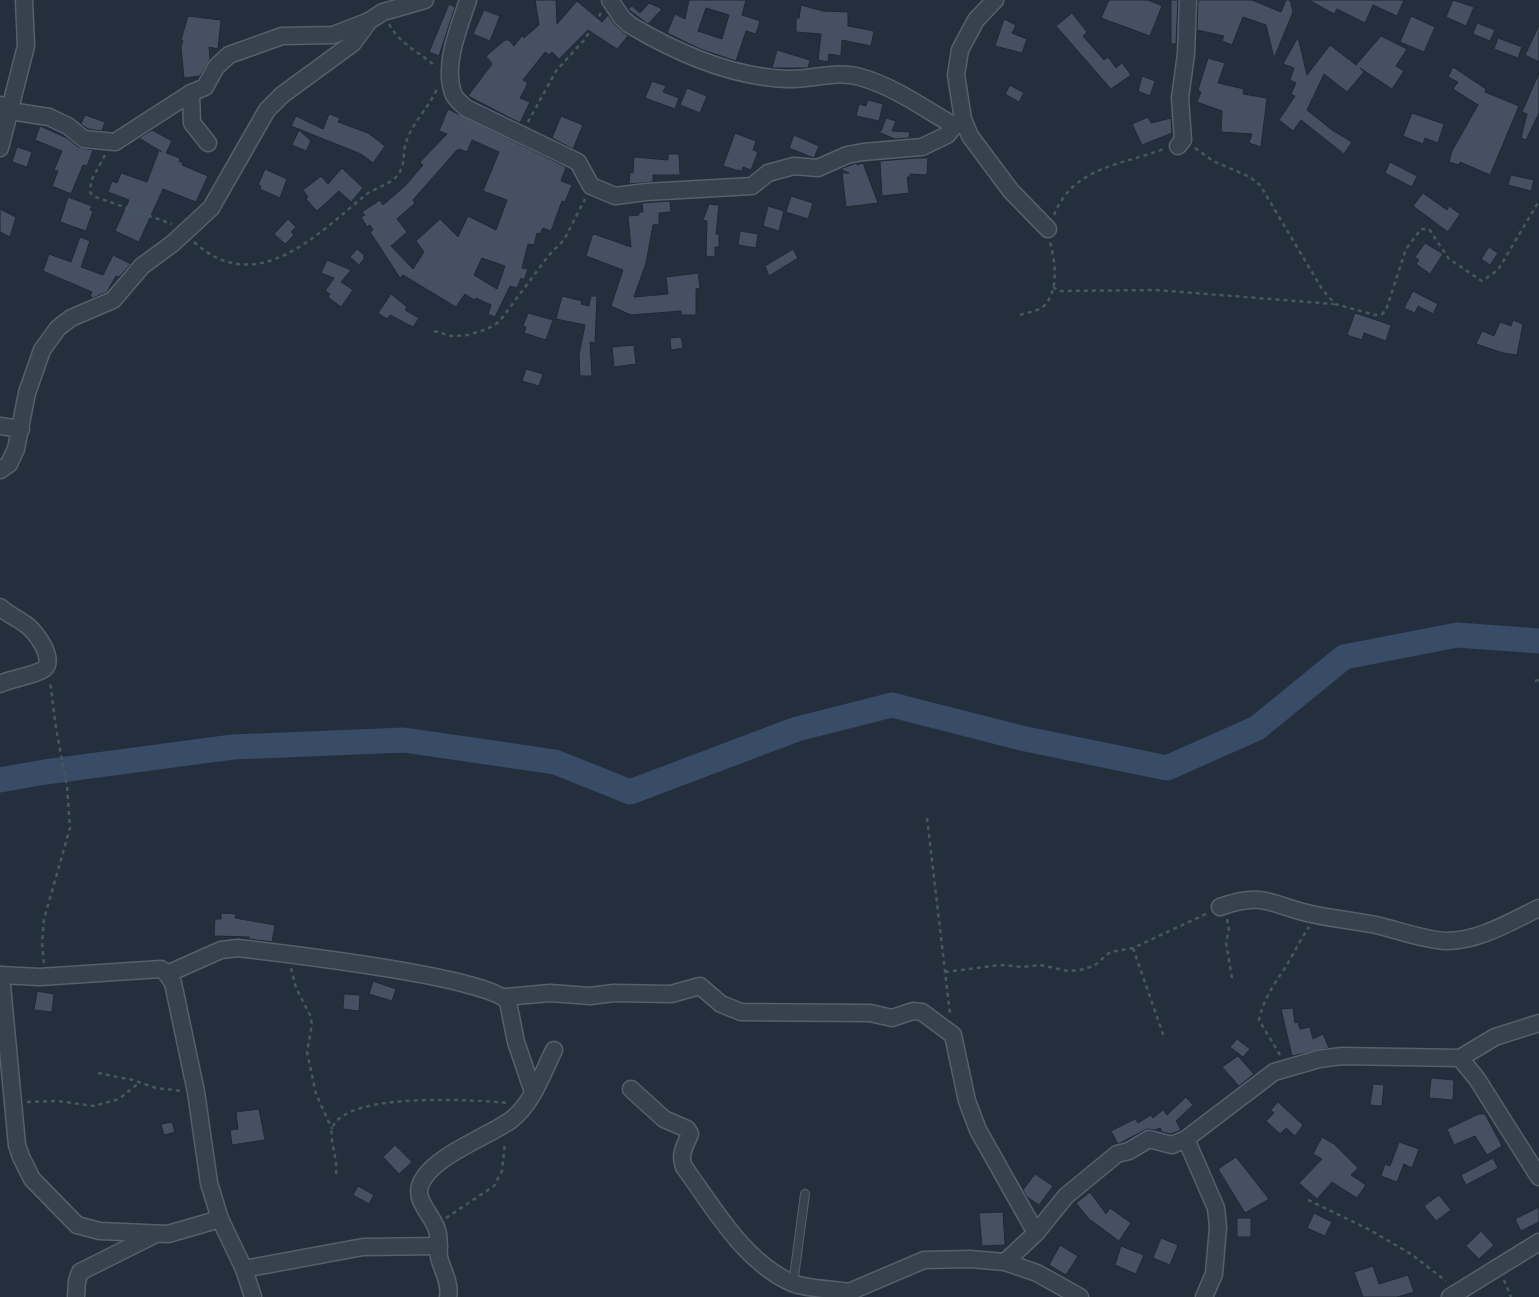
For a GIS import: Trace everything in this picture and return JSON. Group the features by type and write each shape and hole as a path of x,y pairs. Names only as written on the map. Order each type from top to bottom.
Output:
{"street":[{"path":"0,148 5,108 26,46 24,0"},
{"path":"5,108 49,117 68,126 84,139 115,142 191,93 205,87 216,66 230,55 282,36 333,35 369,21 383,12 425,0"},
{"path":"468,0 457,35 450,73 447,78 454,95 466,108 578,162 591,186 615,196 646,192 743,188 752,186 768,173 794,166 818,168 842,157 863,152 922,147 947,135 960,125"},
{"path":"960,125 956,75 960,50 976,20 995,0"},
{"path":"1180,143 1180,98 1186,54 1187,0"},
{"path":"607,4 630,25 689,56 760,77 812,79 845,74 860,77 897,91 960,125 1011,191 1048,229"},
{"path":"0,470 8,464 16,449 27,393 42,350 58,328 71,318 113,300 142,266 184,233 211,208 267,110 282,95 353,43 369,21"},
{"path":"191,93 192,123 208,143"},
{"path":"0,426 20,429"},
{"path":"0,607 27,625 46,649 48,663 46,668 39,672 12,678 0,684"},
{"path":"1222,906 1238,900 1262,899 1316,915 1349,919 1445,941 1475,937 1501,927 1539,908"},
{"path":"167,974 221,950 238,948 376,966 486,989 504,997 508,1002 530,1098"},
{"path":"220,1219 168,1234 100,1231 77,1225 32,1179 20,1157 17,1145 14,1102 4,1028 1,975 46,977 161,969 167,974 173,983 196,1092 209,1183 220,1219 244,1270 246,1281 253,1297"},
{"path":"504,997 550,994 590,996 614,993 665,994 700,986 721,1004 741,1012 870,1013 886,1018 922,1012 953,1035 967,1101 978,1130 1036,1233"},
{"path":"1005,1262 1036,1233 1066,1196 1118,1154 1129,1151 1149,1140 1172,1145 1186,1140 1274,1072 1319,1059 1342,1056 1460,1058 1496,1037 1539,1023"},
{"path":"448,1297 449,1292 439,1257 435,1227 419,1197 419,1188 424,1178 451,1154 506,1122 530,1098 554,1050"},
{"path":"1460,1058 1486,1092 1539,1177"},
{"path":"632,1089 664,1119 687,1129 690,1134 682,1151 681,1160 684,1167 734,1235 757,1260 793,1284 847,1294 924,1260 970,1259 1005,1262 1037,1273 1080,1297"},
{"path":"1186,1140 1216,1208 1218,1218 1214,1274 1204,1297"},
{"path":"76,1297 77,1281 80,1272 155,1234"},
{"path":"1455,1294 1539,1242"},
{"path":"244,1270 363,1247 439,1246"}],"lane":[{"path":"793,1284 804,1194"}],"path":[{"path":"521,134 556,70 585,39 607,4"},
{"path":"115,142 91,181 90,192 93,196 166,222 184,233 206,253 231,264 259,263 273,260 301,247 324,232 366,194 395,179 402,167 408,140 436,91 447,78 429,60 404,44 394,33 383,12"},
{"path":"1020,315 1038,310 1046,304 1053,287 1055,258 1048,229 1059,203 1078,180 1180,143 1250,177 1260,185 1322,289 1335,304"},
{"path":"434,331 451,336 468,334 486,329 499,322 549,255 564,240 591,186"},
{"path":"1053,287 1059,291 1156,290 1335,304 1375,315 1382,314 1386,310 1406,248 1422,229 1429,229 1449,259 1458,267 1482,281 1498,270 1539,201"},
{"path":"46,977 42,943 44,919 70,828 67,786 56,728 48,663"},
{"path":"927,818 953,1035"},
{"path":"945,972 1000,965 1023,967 1040,965 1068,971 1080,970 1094,966 1110,952 1133,948 1175,931 1222,906 1229,930 1227,948 1232,978"},
{"path":"1288,1068 1259,1020 1261,1008 1274,980 1284,969 1316,915"},
{"path":"1133,948 1164,1037"},
{"path":"288,954 296,988 310,1015 312,1024 306,1052 316,1094 332,1129 337,1162 336,1174"},
{"path":"98,1073 140,1082 156,1088 196,1092"},
{"path":"14,1102 58,1101 94,1106 119,1099 140,1082"},
{"path":"332,1129 341,1115 359,1108 428,1099 530,1098"},
{"path":"435,1227 459,1208 494,1186 502,1171 506,1122"},
{"path":"1308,1200 1411,1254 1455,1294"}],"building":[{"path":"535,0 556,0 557,24 577,1 602,22 608,15 615,25 628,36 617,49 588,30 559,59 552,52 549,55 545,52 523,80 528,83 520,98 530,102 520,123 468,96 492,64 486,56 505,40 509,40 514,46 522,36 524,38 539,25"},
{"path":"689,0 746,0 742,15 760,21 756,34 746,31 736,61 700,49 667,33 675,14 685,19","holes":["706,8 729,15 722,39 698,31"]},
{"path":"1109,0 1148,0 1162,6 1150,36 1101,18"},
{"path":"1171,0 1178,0 1176,44 1171,44"},
{"path":"1198,0 1252,0 1281,12 1286,0 1290,0 1293,12 1274,58 1266,25 1243,17 1232,45 1222,41 1224,36 1197,30"},
{"path":"1309,0 1404,0 1397,16 1373,5 1365,23 1337,9 1334,14"},
{"path":"1453,0 1474,7 1466,26 1446,17"},
{"path":"649,3 662,9 648,24 628,9 632,6 640,13"},
{"path":"449,4 455,7 439,56 429,52"},
{"path":"801,5 823,11 848,12 848,26 874,31 871,46 842,40 841,56 829,54 828,62 818,60 821,34 796,32 796,18 799,18"},
{"path":"484,10 500,16 490,41 473,34"},
{"path":"1072,13 1087,32 1083,36 1104,60 1108,57 1116,68 1122,63 1131,75 1111,89 1056,26"},
{"path":"188,16 221,20 218,49 209,47 210,59 200,76 184,78 181,47 183,41 181,40"},
{"path":"1411,16 1435,27 1424,52 1400,42"},
{"path":"1004,19 1016,25 1012,33 1027,39 1022,53 995,46"},
{"path":"1477,23 1495,30 1490,41 1473,34"},
{"path":"1539,25 1539,62 1525,55"},
{"path":"1381,36 1407,49 1396,66 1404,71 1392,89 1360,68 1364,72 1347,92 1324,74 1307,110 1332,130 1352,142 1344,154 1301,120 1293,131 1279,120 1295,96 1291,94 1296,83 1290,80 1294,68 1283,64 1298,37 1307,75 1330,45 1356,65"},
{"path":"1498,38 1522,47 1518,58 1494,49"},
{"path":"777,50 810,60 808,68 772,68"},
{"path":"1208,58 1225,63 1218,83 1244,89 1243,94 1267,98 1261,147 1249,143 1252,134 1221,132 1222,111 1197,102 1201,92 1198,90"},
{"path":"1453,67 1486,89 1485,92 1519,106 1490,175 1460,162 1459,165 1449,162 1452,151 1478,105 1453,89 1458,82 1448,77"},
{"path":"1539,73 1539,113 1526,140 1521,138 1527,114 1522,112"},
{"path":"1142,76 1155,81 1150,96 1138,91"},
{"path":"652,81 666,86 663,92 679,98 675,109 645,98"},
{"path":"1010,85 1024,93 1019,102 1005,94"},
{"path":"687,88 707,96 700,113 680,105"},
{"path":"868,100 883,104 879,121 856,116 859,104 866,106"},
{"path":"448,109 566,167 561,181 572,185 565,202 562,201 551,231 543,228 540,234 537,233 534,245 528,244 522,268 528,269 524,280 521,278 517,288 510,286 495,317 488,314 491,305 476,298 474,300 465,294 456,307 403,275 400,278 370,232 373,230 370,225 367,227 361,217 365,215 362,212 380,200 383,205 406,185 423,165 420,162 447,134 439,131","holes":["472,140 499,152 483,191 507,200 496,230 468,216 458,237 440,219 416,241 424,252 413,269 391,246 407,232 397,219 415,203 413,200 456,151 459,149 467,152","482,258 505,266 497,289 474,275"]},
{"path":"1412,113 1444,124 1438,143 1425,138 1423,144 1403,136"},
{"path":"329,114 340,118 338,122 368,133 385,146 373,163 361,154 291,126 296,116 323,129"},
{"path":"85,115 105,122 102,131 88,129 81,124"},
{"path":"561,116 583,125 573,149 552,138"},
{"path":"1148,117 1151,123 1171,118 1172,133 1142,145 1132,124"},
{"path":"886,118 896,121 892,131 910,132 909,138 895,139 878,132 881,131"},
{"path":"40,126 67,138 78,147 93,150 87,166 83,165 71,194 52,186 58,171 54,170 62,151 35,140"},
{"path":"152,130 172,141 166,153 180,158 179,161 183,163 182,165 208,176 196,202 163,189 139,242 115,231 129,200 108,192 112,181 117,183 121,173 147,182 159,150 139,138"},
{"path":"299,130 311,141 306,151 292,145"},
{"path":"735,133 756,141 753,150 758,152 751,170 743,167 742,171 723,166"},
{"path":"794,135 819,146 814,158 789,148"},
{"path":"17,147 32,152 27,167 12,162"},
{"path":"668,154 679,154 680,175 653,175 653,182 629,184 630,172 633,173 634,157 668,160"},
{"path":"928,158 927,175 910,174 910,177 907,177 909,193 882,196 880,161"},
{"path":"1390,162 1417,176 1412,187 1385,173"},
{"path":"856,163 857,165 863,163 878,203 846,207 842,173 849,173 840,169"},
{"path":"342,168 363,188 351,202 339,191 317,211 306,199 308,197 303,190 321,176 328,184"},
{"path":"265,169 287,179 280,198 260,189 261,186 258,185"},
{"path":"1511,175 1534,180 1531,191 1508,185"},
{"path":"1423,193 1447,210 1449,206 1460,214 1448,232 1413,206"},
{"path":"791,196 813,203 808,219 786,212"},
{"path":"68,197 92,206 90,210 93,211 86,231 60,222"},
{"path":"670,201 671,212 659,213 659,224 653,225 646,263 634,297 668,294 666,277 698,273 700,288 696,289 696,315 681,315 681,311 631,315 611,306 623,270 586,256 592,236 594,234 631,247 628,216 639,215 639,212 643,212 642,203"},
{"path":"709,204 719,205 716,234 719,234 719,247 715,247 715,257 706,256 707,221 703,220"},
{"path":"768,206 784,211 779,231 763,226"},
{"path":"0,209 16,217 10,237 0,232"},
{"path":"288,219 296,227 291,232 294,235 285,244 274,234"},
{"path":"740,231 758,234 756,248 738,245"},
{"path":"80,237 90,241 81,267 103,275 113,255 131,264 119,277 116,276 107,292 93,298 90,296 92,292 43,271 49,254 71,262"},
{"path":"1425,243 1443,254 1430,274 1416,264 1419,260 1415,257"},
{"path":"1489,247 1498,253 1490,265 1481,259"},
{"path":"357,249 364,255 364,259 359,265 350,257"},
{"path":"793,249 798,258 769,276 765,266"},
{"path":"327,260 351,270 341,282 353,290 341,307 328,297 330,294 325,291 334,278 321,273"},
{"path":"1413,291 1438,304 1433,314 1418,306 1415,313 1404,308"},
{"path":"391,294 407,307 405,310 419,318 413,327 390,315 387,319 378,313"},
{"path":"562,296 582,301 581,304 589,306 591,296 597,296 595,343 590,342 592,376 580,376 579,355 585,325 556,319"},
{"path":"528,313 553,320 546,340 524,333 526,327 523,326"},
{"path":"1355,313 1391,325 1386,341 1364,333 1362,340 1347,335"},
{"path":"1513,320 1523,324 1517,355 1503,353 1476,344 1482,331 1494,336 1500,322 1511,326"},
{"path":"681,337 683,348 671,350 670,338"},
{"path":"634,345 636,364 614,367 612,347"},
{"path":"526,369 543,374 539,386 522,381"},
{"path":"221,913 236,914 235,918 275,925 272,942 249,939 249,937 214,936 215,919 221,919"},
{"path":"373,981 396,989 392,1001 369,994"},
{"path":"37,991 54,994 52,1012 34,1010"},
{"path":"344,994 360,995 359,1011 343,1009"},
{"path":"1293,1008 1295,1023 1298,1022 1300,1029 1310,1027 1313,1039 1323,1034 1329,1048 1292,1056 1281,1009"},
{"path":"1237,1039 1250,1049 1243,1057 1230,1047"},
{"path":"1238,1056 1254,1074 1239,1086 1222,1067"},
{"path":"1431,1078 1454,1080 1453,1100 1429,1098"},
{"path":"1373,1084 1384,1085 1382,1106 1370,1105"},
{"path":"1186,1097 1193,1105 1176,1121 1181,1130 1171,1134 1162,1132 1160,1128 1155,1130 1147,1129 1118,1144 1111,1131 1135,1119 1138,1123 1151,1115 1153,1118 1163,1110 1167,1115"},
{"path":"1278,1102 1303,1125 1295,1136 1286,1128 1280,1134 1266,1121 1274,1113 1271,1110"},
{"path":"259,1109 265,1140 232,1145 230,1130 238,1129 236,1112"},
{"path":"1479,1114 1485,1114 1502,1146 1487,1155 1475,1136 1454,1145 1447,1129"},
{"path":"172,1122 175,1132 164,1135 161,1124"},
{"path":"1322,1137 1334,1144 1358,1168 1351,1175 1366,1185 1357,1198 1332,1182 1317,1199 1299,1183 1322,1159 1313,1154"},
{"path":"1399,1142 1419,1149 1412,1168 1404,1164 1397,1182 1381,1176 1385,1164 1390,1166"},
{"path":"395,1145 412,1162 399,1174 383,1157"},
{"path":"1236,1157 1269,1199 1245,1213 1218,1169"},
{"path":"1493,1158 1498,1168 1466,1185 1461,1175"},
{"path":"1035,1174 1053,1186 1039,1205 1027,1197 1023,1190"},
{"path":"358,1186 374,1195 369,1204 353,1195"},
{"path":"1090,1192 1106,1214 1110,1208 1131,1223 1119,1241 1089,1219 1076,1203"},
{"path":"1439,1195 1451,1210 1436,1221 1424,1206"},
{"path":"1539,1207 1539,1222 1521,1231 1515,1219"},
{"path":"1003,1212 1005,1245 982,1246 979,1213"},
{"path":"1314,1213 1332,1222 1325,1236 1307,1228"},
{"path":"1237,1218 1251,1218 1251,1237 1237,1237"},
{"path":"1481,1231 1494,1245 1479,1259 1466,1246"},
{"path":"1161,1238 1178,1245 1170,1265 1153,1258"},
{"path":"1060,1245 1078,1256 1066,1275 1049,1265"},
{"path":"1121,1246 1144,1255 1136,1274 1115,1265"},
{"path":"1373,1266 1379,1284 1408,1275 1414,1292 1397,1297 1363,1297 1354,1272"}],"waterway":[{"path":"0,780 45,772 233,747 404,740 555,762 630,792 797,729 892,705 1021,738 1167,768 1257,728 1344,657 1457,635 1539,641"}]}
